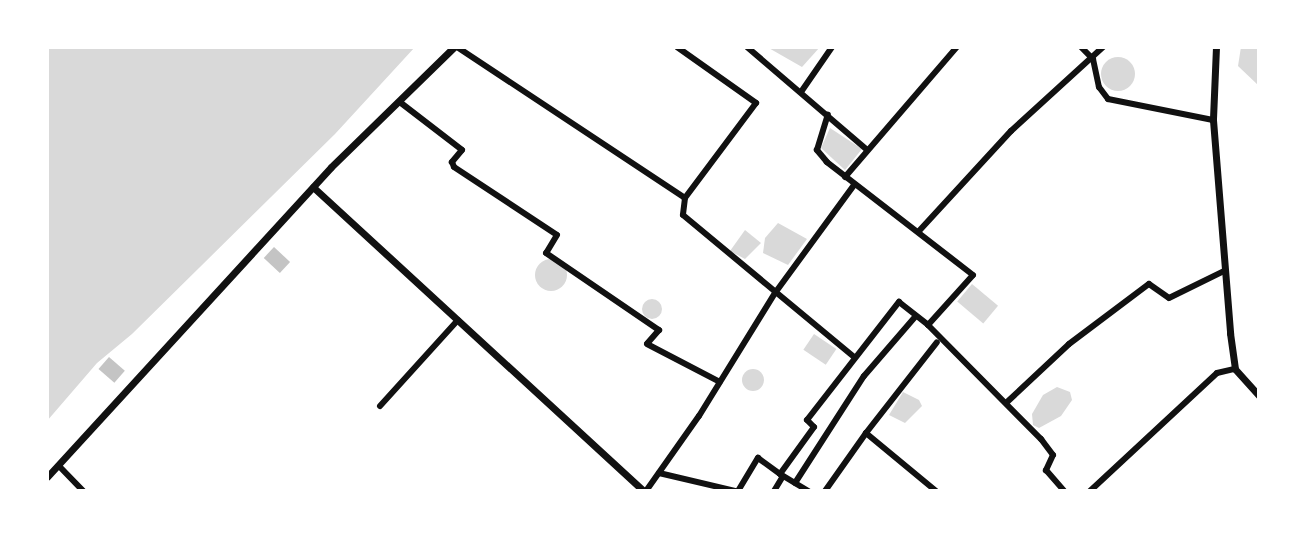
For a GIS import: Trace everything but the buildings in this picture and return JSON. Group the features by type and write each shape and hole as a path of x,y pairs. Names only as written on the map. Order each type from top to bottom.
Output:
{"street":[{"path":"47,477 313,187 456,47 685,198"},
{"path":"677,47 756,103 685,198 683,215 855,357"},
{"path":"747,47 867,150"},
{"path":"800,92 832,47"},
{"path":"845,177 957,47"},
{"path":"1081,47 1093,59 1099,87 1108,99 1213,120"},
{"path":"919,232 1020,122 1093,59 1102,47"},
{"path":"1216,47 1213,120 1224,271 1235,369 1259,396"},
{"path":"401,103 462,150 452,165 557,235 546,253 659,330 648,344 720,382"},
{"path":"828,115 817,150 854,185 973,275 928,325"},
{"path":"313,187 645,491 720,382 775,293 854,185"},
{"path":"1006,403 1069,344 1144,287 1152,285 1169,298 1224,271"},
{"path":"774,491 781,475 814,428 807,420 899,302 928,325 1054,455 1046,470 1064,491"},
{"path":"795,483 864,376 915,317"},
{"path":"380,406 458,320"},
{"path":"825,491 937,342"},
{"path":"1090,491 1217,373 1235,369"},
{"path":"866,433 936,491"},
{"path":"659,473 737,491 758,458 808,491"},
{"path":"59,466 83,491"}],"shaded area":[{"path":"47,47 415,47 335,134 132,334 97,363 47,421"},
{"path":"767,47 820,47 802,67"},
{"path":"1241,47 1259,47 1259,86 1238,66"},
{"path":"1118,57 1130,62 1135,74 1130,86 1118,91 1106,86 1101,74 1106,62"},
{"path":"830,128 862,149 845,170 821,148"},
{"path":"778,223 807,239 788,265 763,253 765,238"},
{"path":"745,230 761,243 745,259 730,251"},
{"path":"551,259 562,264 567,275 562,286 551,291 540,286 535,275 540,264"},
{"path":"972,284 998,306 983,323 957,302"},
{"path":"652,299 659,302 662,309 659,316 652,319 645,316 642,309 645,302"},
{"path":"814,334 836,349 826,365 803,350"},
{"path":"753,369 761,372 764,380 761,388 753,391 745,388 742,380 745,372"},
{"path":"1057,387 1070,392 1072,400 1061,416 1039,428 1033,425 1032,414 1043,395"},
{"path":"903,392 919,400 922,406 905,423 889,415"}]}
